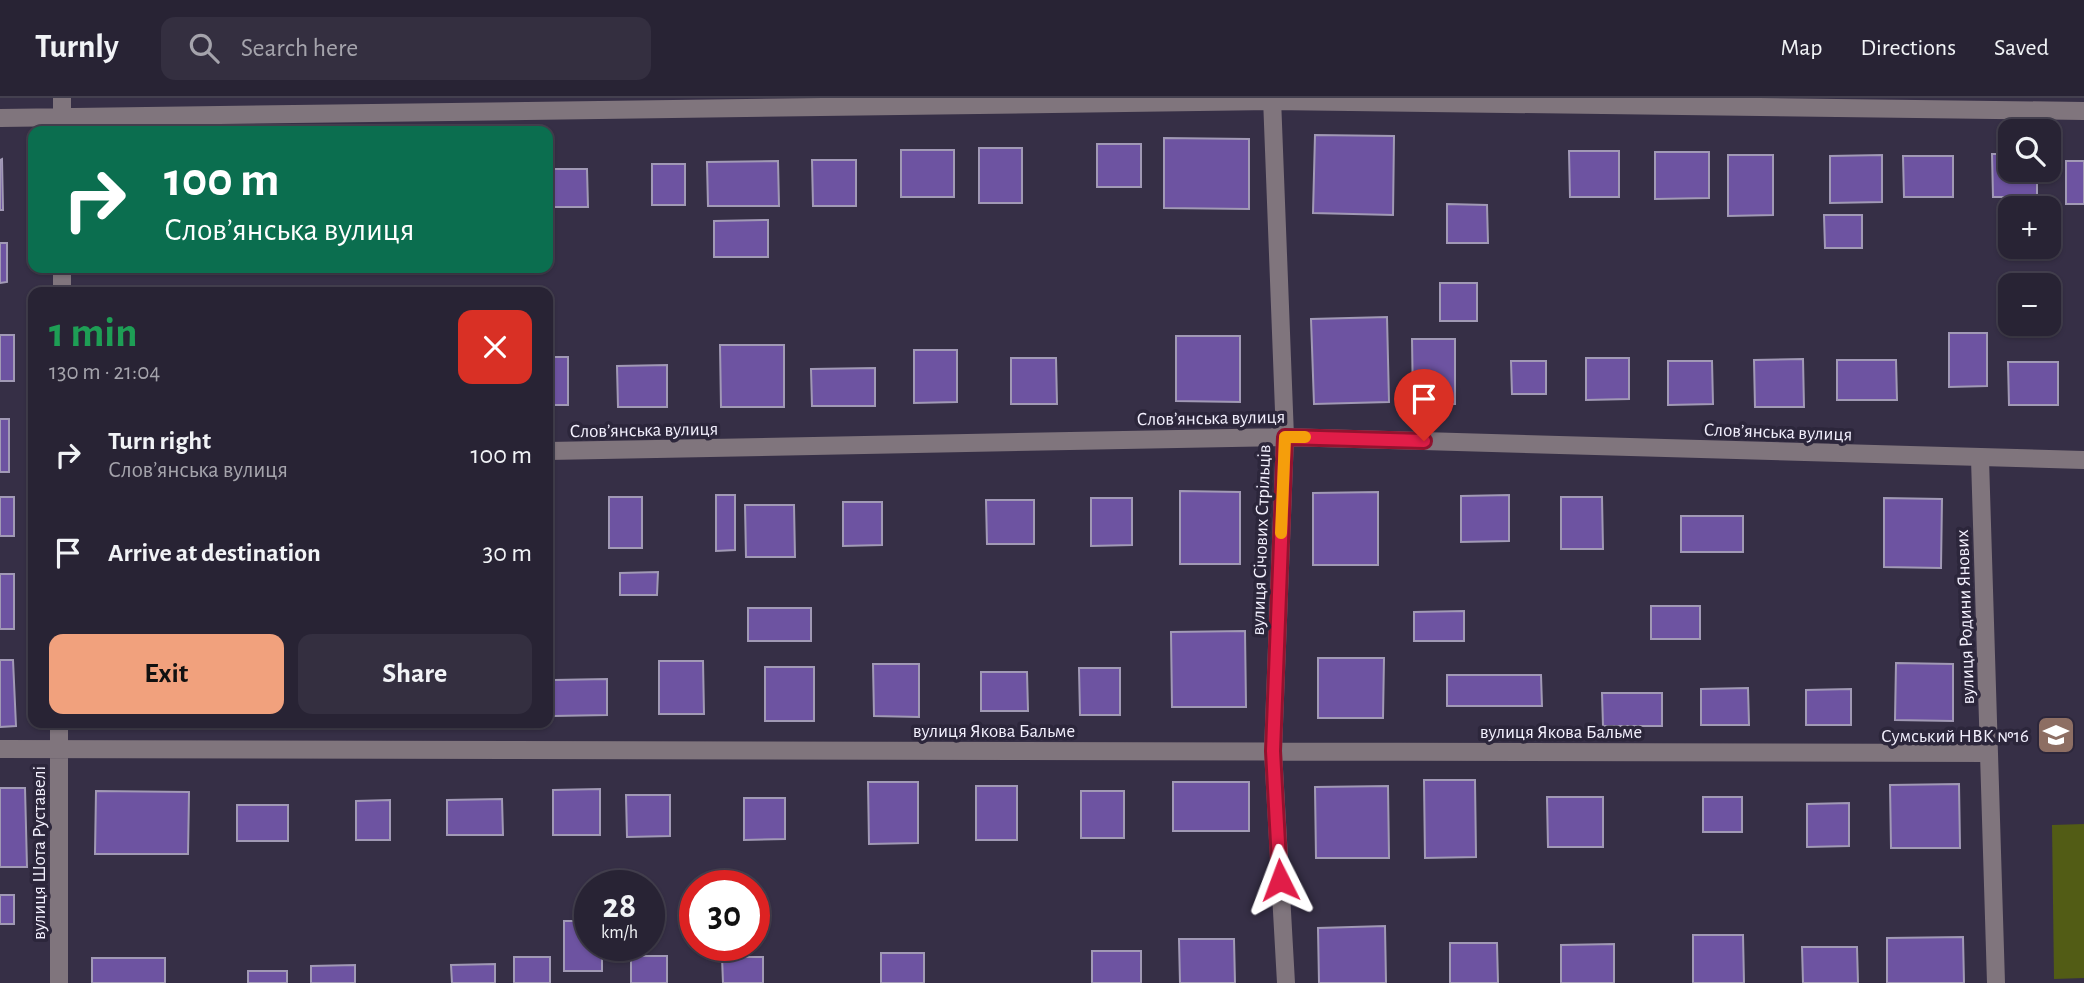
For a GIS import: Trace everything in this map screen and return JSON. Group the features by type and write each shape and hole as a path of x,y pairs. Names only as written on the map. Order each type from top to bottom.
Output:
{"street":[{"path":"62,98 62,125"},
{"path":"0,118 62,125 1272,99 2084,111"},
{"name":"вулиця Січових Стрільців","path":"1272,99 1285,437 1273,751 1286,983"},
{"name":"Словʼянська вулиця","path":"553,452 1285,437 2084,460"},
{"name":"вулиця Родини Янових","path":"1980,459 1996,983"},
{"name":"вулиця Шота Руставелі","path":"59,728 59,983"},
{"name":"вулиця Якова Бальме","path":"0,749 1989,753"}],"green space":[{"path":"2084,824 2084,978 2054,979 2052,825"}],"building":[{"path":"1315,135 1394,136 1393,215 1313,213"},
{"path":"1164,138 1249,139 1249,209 1164,208"},
{"path":"1097,144 1141,144 1141,187 1097,187"},
{"path":"979,148 1022,148 1022,203 979,203"},
{"path":"901,150 954,150 954,197 901,197"},
{"path":"1569,151 1619,151 1619,197 1570,197"},
{"path":"1655,152 1709,152 1709,198 1655,199"},
{"path":"1992,154 1998,154 1998,182 2037,182 2037,196 1993,197"},
{"path":"1728,155 1773,155 1773,215 1728,216"},
{"path":"1882,155 1882,202 1830,203 1830,156"},
{"path":"1903,156 1953,156 1953,197 1904,197"},
{"path":"2,159 3,210 0,210 0,160"},
{"path":"812,160 856,160 856,206 813,206"},
{"path":"778,161 779,206 708,206 707,162"},
{"path":"2066,161 2084,161 2084,204 2066,204"},
{"path":"652,164 685,164 685,205 652,205"},
{"path":"553,169 587,169 588,207 553,207"},
{"path":"1447,204 1487,205 1488,243 1447,243"},
{"path":"1824,215 1862,215 1862,248 1825,248"},
{"path":"768,220 768,257 714,257 714,221"},
{"path":"0,243 7,243 7,282 0,283"},
{"path":"1440,283 1477,283 1477,321 1440,321"},
{"path":"1387,317 1389,402 1314,404 1311,319"},
{"path":"1949,333 1987,333 1987,386 1949,387"},
{"path":"0,335 14,335 14,381 0,381"},
{"path":"1176,336 1240,336 1240,402 1176,401"},
{"path":"1412,339 1455,339 1455,404 1413,404"},
{"path":"720,345 784,345 784,407 721,407"},
{"path":"914,350 957,350 957,402 914,403"},
{"path":"553,357 568,357 568,405 553,405"},
{"path":"1011,358 1056,358 1057,404 1011,404"},
{"path":"1586,358 1629,358 1629,399 1586,400"},
{"path":"1803,359 1804,407 1755,407 1754,360"},
{"path":"1837,360 1896,360 1897,400 1837,400"},
{"path":"1511,361 1546,361 1546,394 1512,394"},
{"path":"1668,361 1712,361 1713,404 1668,405"},
{"path":"2008,362 2058,362 2058,405 2009,405"},
{"path":"667,365 667,407 618,407 617,366"},
{"path":"875,368 875,406 812,406 811,369"},
{"path":"0,419 9,419 9,472 0,472"},
{"path":"1180,491 1240,492 1240,564 1180,564"},
{"path":"1378,492 1378,565 1313,565 1313,493"},
{"path":"716,495 735,495 735,550 716,551"},
{"path":"1509,495 1509,541 1461,542 1461,496"},
{"path":"0,497 14,497 14,536 0,536"},
{"path":"609,497 642,497 642,548 609,548"},
{"path":"1561,497 1602,497 1603,549 1561,549"},
{"path":"1091,498 1132,498 1132,545 1091,546"},
{"path":"1884,498 1942,499 1941,568 1884,567"},
{"path":"986,500 1034,500 1034,544 987,544"},
{"path":"843,502 882,502 882,545 843,546"},
{"path":"745,505 794,505 795,557 746,557"},
{"path":"1681,516 1743,516 1743,552 1681,552"},
{"path":"658,572 657,595 620,595 620,573"},
{"path":"0,574 14,574 14,629 0,629"},
{"path":"1651,606 1700,606 1700,639 1651,639"},
{"path":"748,608 811,608 811,641 748,641"},
{"path":"1464,611 1464,641 1414,641 1414,612"},
{"path":"1245,631 1246,707 1172,707 1171,632"},
{"path":"1318,658 1384,658 1383,718 1318,718"},
{"path":"0,660 13,660 16,726 0,727"},
{"path":"659,661 703,661 704,714 659,714"},
{"path":"1896,663 1953,664 1953,721 1895,720"},
{"path":"873,664 919,664 919,717 874,716"},
{"path":"765,667 814,667 814,721 765,721"},
{"path":"1079,668 1120,668 1120,715 1080,715"},
{"path":"981,672 1027,672 1028,711 981,711"},
{"path":"1447,675 1541,675 1542,706 1447,706"},
{"path":"607,679 607,715 554,716 554,680"},
{"path":"1748,688 1749,725 1701,725 1701,689"},
{"path":"1851,689 1851,725 1806,725 1806,690"},
{"path":"1602,693 1662,693 1662,726 1603,726"},
{"path":"1424,780 1475,780 1476,857 1425,858"},
{"path":"868,782 918,782 918,843 869,844"},
{"path":"1173,782 1249,782 1249,831 1173,831"},
{"path":"1959,784 1960,848 1891,848 1890,785"},
{"path":"976,786 1017,786 1017,840 976,840"},
{"path":"1388,786 1389,858 1316,858 1315,787"},
{"path":"0,788 25,788 27,867 0,867"},
{"path":"600,789 600,835 553,835 553,790"},
{"path":"96,791 189,792 188,854 95,854"},
{"path":"1081,791 1124,791 1124,838 1081,838"},
{"path":"626,795 670,795 670,836 627,837"},
{"path":"1547,797 1603,797 1603,847 1548,847"},
{"path":"1703,797 1742,797 1742,832 1703,832"},
{"path":"744,798 785,798 785,839 744,840"},
{"path":"502,799 503,835 447,835 447,800"},
{"path":"390,800 390,840 356,840 356,801"},
{"path":"1849,803 1849,846 1807,847 1807,804"},
{"path":"237,805 288,805 288,841 237,841"},
{"path":"0,895 14,895 14,924 0,924"},
{"path":"564,921 574,921 574,961 602,961 602,971 564,971"},
{"path":"1385,926 1386,983 1319,983 1318,928"},
{"path":"1693,935 1743,935 1744,983 1693,983"},
{"path":"1963,937 1964,983 1887,983 1887,938"},
{"path":"1179,939 1234,939 1235,983 1180,983"},
{"path":"1450,943 1497,943 1498,983 1450,983"},
{"path":"1614,944 1614,983 1561,983 1561,945"},
{"path":"1802,947 1857,947 1858,983 1803,983"},
{"path":"1092,951 1141,951 1141,983 1092,983"},
{"path":"881,953 924,953 924,983 881,983"},
{"path":"667,956 667,983 631,983 631,961 665,961"},
{"path":"514,957 550,957 550,983 514,983"},
{"path":"92,958 165,958 165,983 92,983"},
{"path":"722,961 763,961 763,983 723,983"},
{"path":"495,964 495,983 452,983 451,965"},
{"path":"355,965 355,983 311,983 311,966"},
{"path":"248,971 287,971 287,983 248,983"}],"slow traffic":[{"path":"1281,533 1285,437 1305,437"}],"place":[{"name":"Сумський НВК №16","path":"2056,735"}],"route":[{"path":"1280,880 1273,751 1285,437 1424,441"}]}
